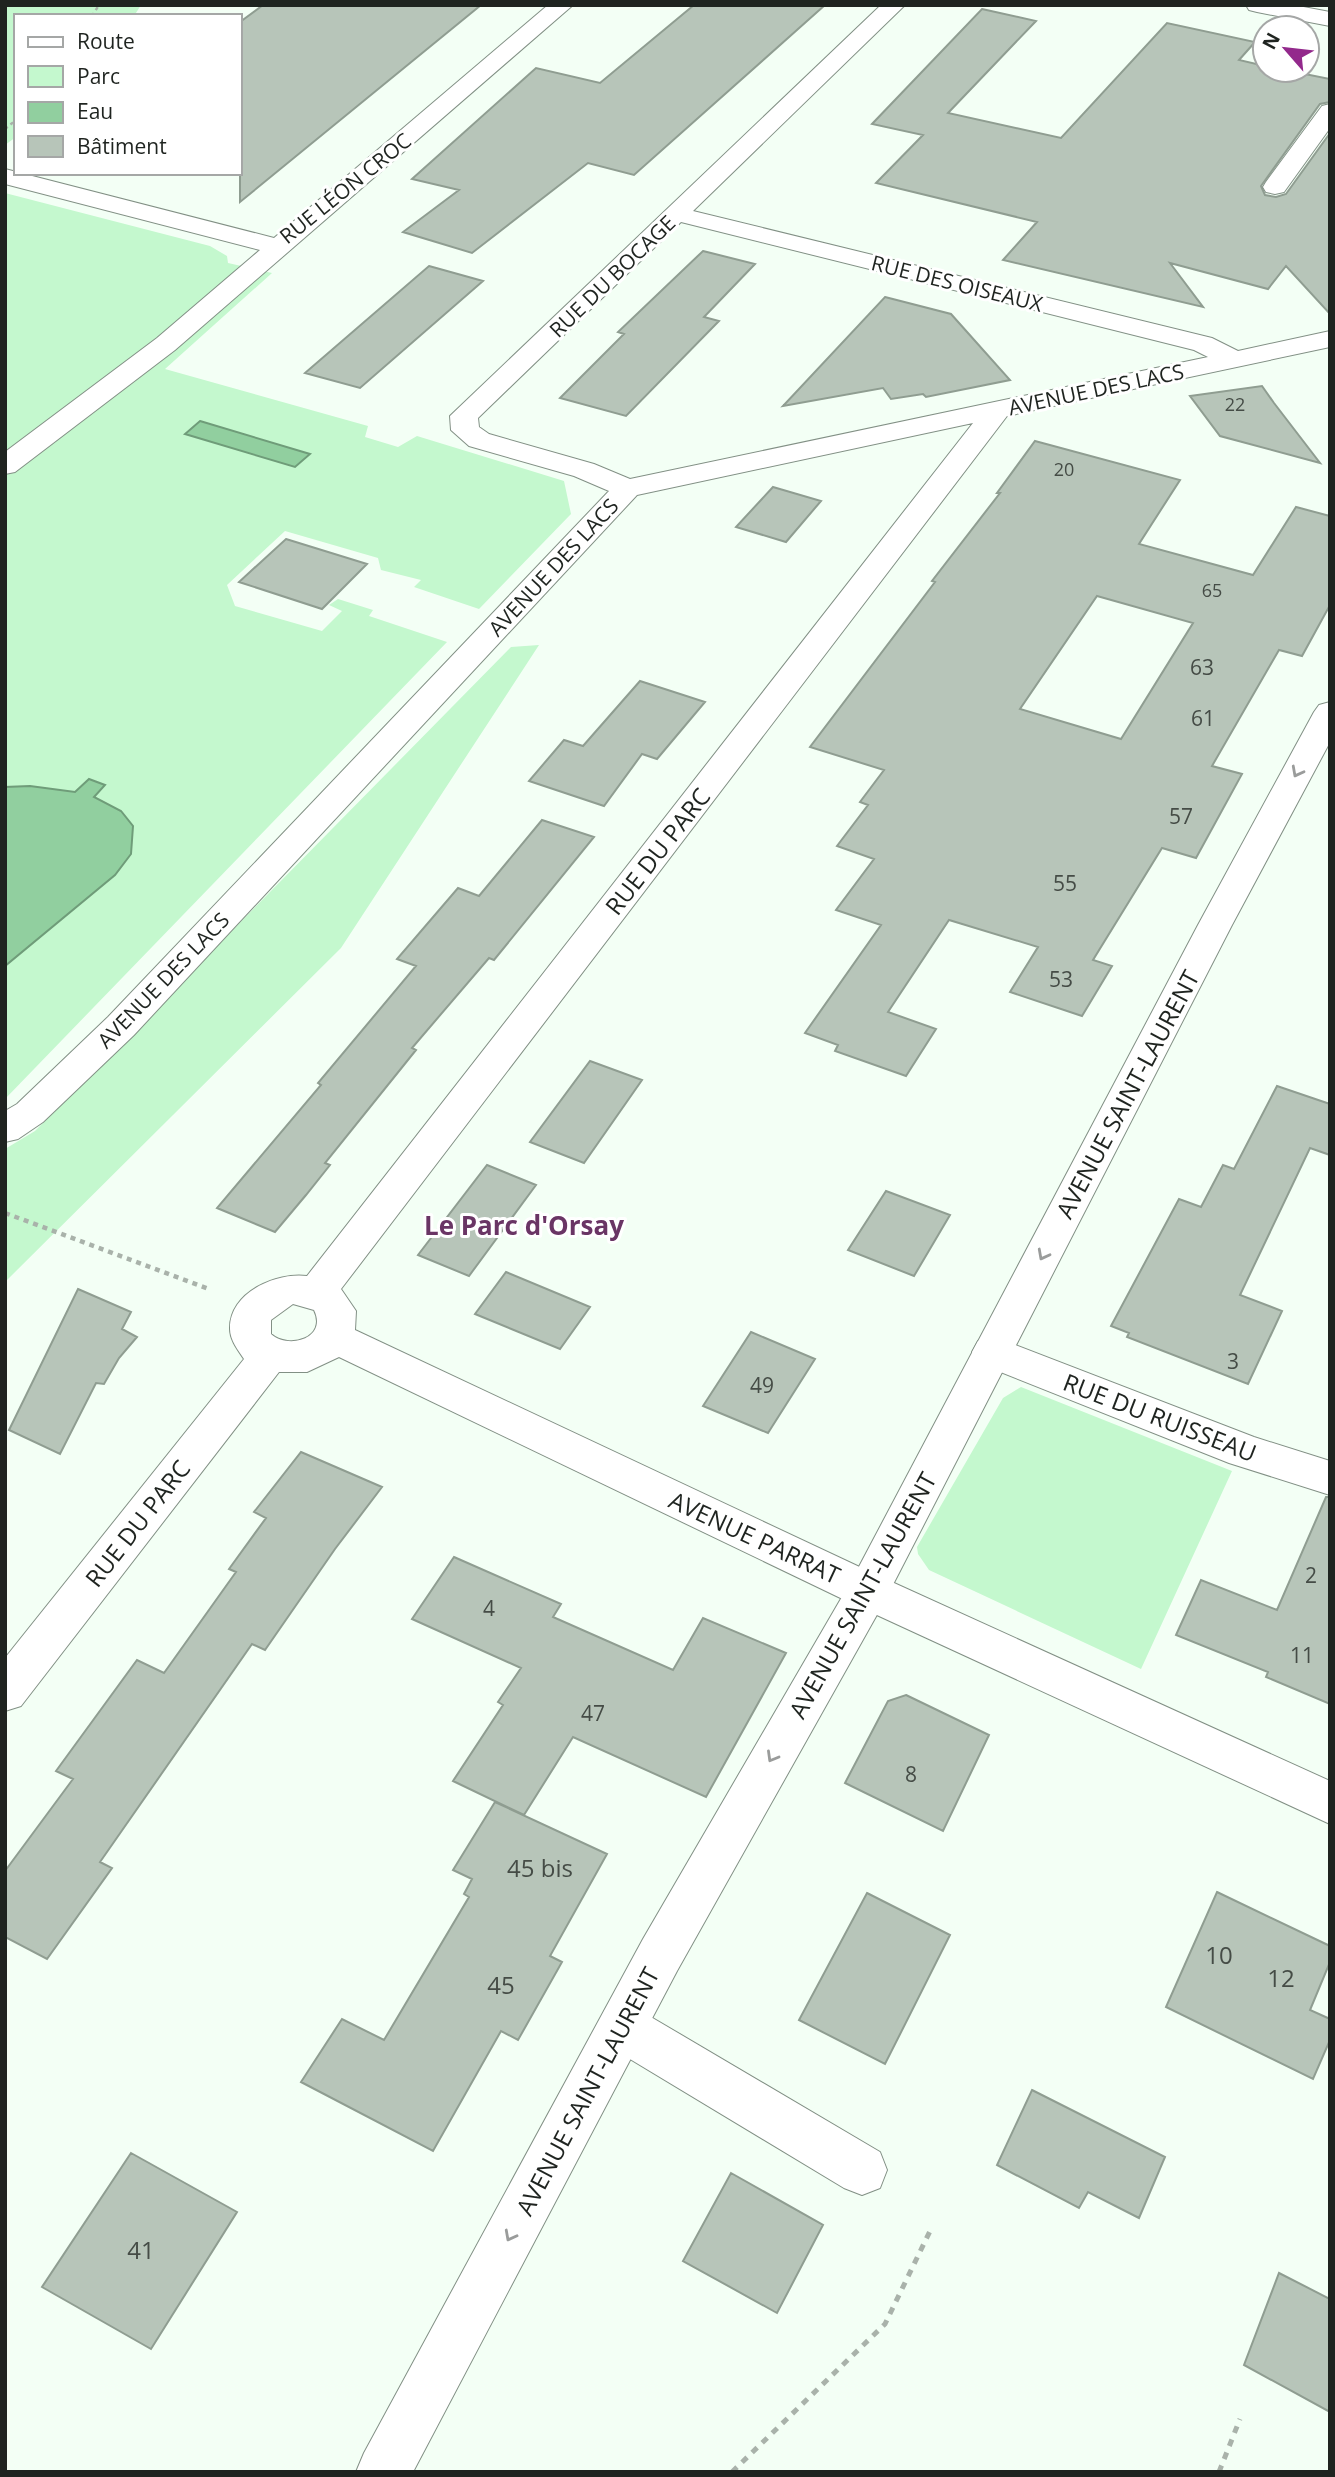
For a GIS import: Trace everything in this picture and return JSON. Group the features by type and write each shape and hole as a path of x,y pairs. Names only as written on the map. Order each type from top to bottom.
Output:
{"street":[{"name":"RUE LÉON CROC","path":"5,176 278,247 562,5"},
{"name":"RUE DU BOCAGE","path":"628,488 584,470 479,440 465,430 464,416 894,5"},
{"path":"1257,5 1330,19"},
{"path":"1275,187 1330,111"},
{"name":"RUE DES OISEAUX","path":"677,214 1203,344 1234,359"},
{"path":"5,466 166,344 278,247"},
{"name":"AVENUE DES LACS","path":"5,1129 30,1112 121,1027 628,488 1330,338"},
{"name":"RUE DU PARC","path":"317,1292 997,410"},
{"name":"AVENUE SAINT-LAURENT","path":"383,2472 674,1931 868,1591 1330,712"},
{"path":"298,1289 317,1292 335,1306 338,1317 335,1338 313,1354 291,1358 270,1355 260,1348 249,1328 250,1317 256,1307 278,1292 298,1289"},
{"name":"AVENUE PARRAT","path":"335,1338 868,1591 1330,1803"},
{"name":"RUE DU RUISSEAU","path":"992,1352 1244,1451 1330,1478"},
{"name":"RUE DU PARC","path":"5,1692 270,1355"},
{"path":"622,2027 862,2170"}],"path":[{"path":"5,1213 196,1284"},
{"path":"732,2472 885,2324 931,2229"},
{"path":"1219,2472 1240,2419"}],"green space":[{"path":"5,5 141,5 135,14 14,14 14,138 5,145"},
{"path":"5,193 210,246 227,256 228,263 272,273 165,369 368,426 365,437 398,447 417,436 564,481 571,514 479,609 414,587 421,580 381,570 378,558 285,531 227,585 235,606 322,631 342,611 329,605 338,599 373,610 369,616 447,642 5,1099 5,966 115,875 121,811 93,797 105,785 90,779 75,792 30,786 5,787"},
{"path":"539,645 341,948 5,1282 5,1149 35,1131 511,647"},
{"path":"1021,1387 1232,1471 1141,1669 929,1570 918,1554 917,1547 1003,1398"}],"water":[{"path":"200,421 310,454 295,467 185,434"},
{"path":"89,779 105,785 94,797 121,811 133,826 131,854 115,875 5,966 5,787 30,786 75,792"}],"building":[{"path":"263,5 481,5 240,202 242,21"},
{"path":"694,5 825,5 634,175 588,163 472,253 403,232 459,190 412,179 536,68 600,83"},
{"path":"982,9 1036,21 948,113 1061,138 1167,23 1251,41 1251,46 1239,60 1251,63 1251,84 1321,84 1321,77 1330,79 1330,102 1320,104 1261,186 1265,195 1276,197 1286,194 1330,133 1330,314 1286,266 1268,289 1170,263 1203,307 1003,260 1037,222 876,183 923,135 872,124"},
{"path":"703,251 755,264 704,317 719,321 626,416 560,398 624,334 618,332"},
{"path":"429,266 483,281 360,388 305,373"},
{"path":"885,297 951,314 1010,380 926,397 923,394 891,399 883,388 783,406"},
{"path":"1262,386 1320,463 1220,436 1190,396"},
{"path":"1035,441 1180,480 1139,544 1253,575 1296,507 1330,516 1330,605 1302,656 1279,650 1212,766 1242,774 1196,858 1162,848 1093,960 1112,966 1082,1016 1010,992 1038,947 949,920 888,1012 936,1029 906,1076 835,1051 838,1045 805,1033 881,925 836,910 874,859 837,846 868,805 860,802 884,770 810,747 1000,493 997,493","holes":["1097,596 1193,623 1121,739 1020,709"]},
{"path":"773,487 821,501 786,542 736,527"},
{"path":"286,539 367,564 322,609 239,582"},
{"path":"640,681 705,702 657,759 642,754 604,806 529,781 564,740 583,746"},
{"path":"542,820 594,837 494,960 489,958 412,1048 416,1050 325,1163 330,1165 306,1195 275,1232 217,1208 321,1085 318,1083 416,966 397,959 458,888 479,896"},
{"path":"590,1061 642,1080 584,1163 530,1142"},
{"path":"1277,1086 1330,1104 1330,1155 1310,1148 1240,1295 1282,1311 1248,1384 1127,1337 1129,1333 1111,1326 1179,1199 1201,1207 1223,1165 1234,1169"},
{"path":"487,1165 536,1185 469,1276 418,1255"},
{"path":"886,1191 950,1215 914,1276 848,1250"},
{"path":"506,1272 590,1307 560,1349 475,1314"},
{"path":"78,1289 131,1312 122,1329 137,1337 119,1358 104,1384 96,1383 60,1454 9,1430"},
{"path":"751,1332 815,1359 768,1433 703,1406"},
{"path":"301,1452 382,1487 265,1650 252,1644 100,1862 112,1868 47,1959 5,1937 5,1871 73,1779 56,1771 137,1660 164,1673 236,1572 229,1569 266,1518 254,1512"},
{"path":"1326,1497 1330,1497 1330,1704 1266,1677 1268,1672 1176,1635 1201,1580 1277,1610"},
{"path":"454,1557 561,1604 553,1617 673,1670 703,1618 786,1653 706,1797 573,1737 524,1815 453,1781 503,1705 498,1702 521,1668 412,1619"},
{"path":"906,1695 989,1735 943,1831 845,1783 888,1701"},
{"path":"495,1802 607,1854 550,1956 562,1962 518,2040 501,2031 433,2151 301,2082 342,2019 384,2040 469,1897 464,1894 472,1879 453,1870"},
{"path":"1217,1892 1330,1946 1330,1962 1310,2010 1330,2019 1330,2040 1313,2079 1166,2007"},
{"path":"867,1893 950,1935 885,2064 799,2020"},
{"path":"1032,2090 1165,2157 1139,2218 1088,2192 1079,2208 997,2165"},
{"path":"131,2153 237,2212 151,2349 42,2287"},
{"path":"731,2173 823,2225 777,2313 683,2261"},
{"path":"1279,2273 1330,2299 1330,2412 1244,2365"}],"district":[{"name":"Le Parc d'Orsay","path":"524,1225"}]}
